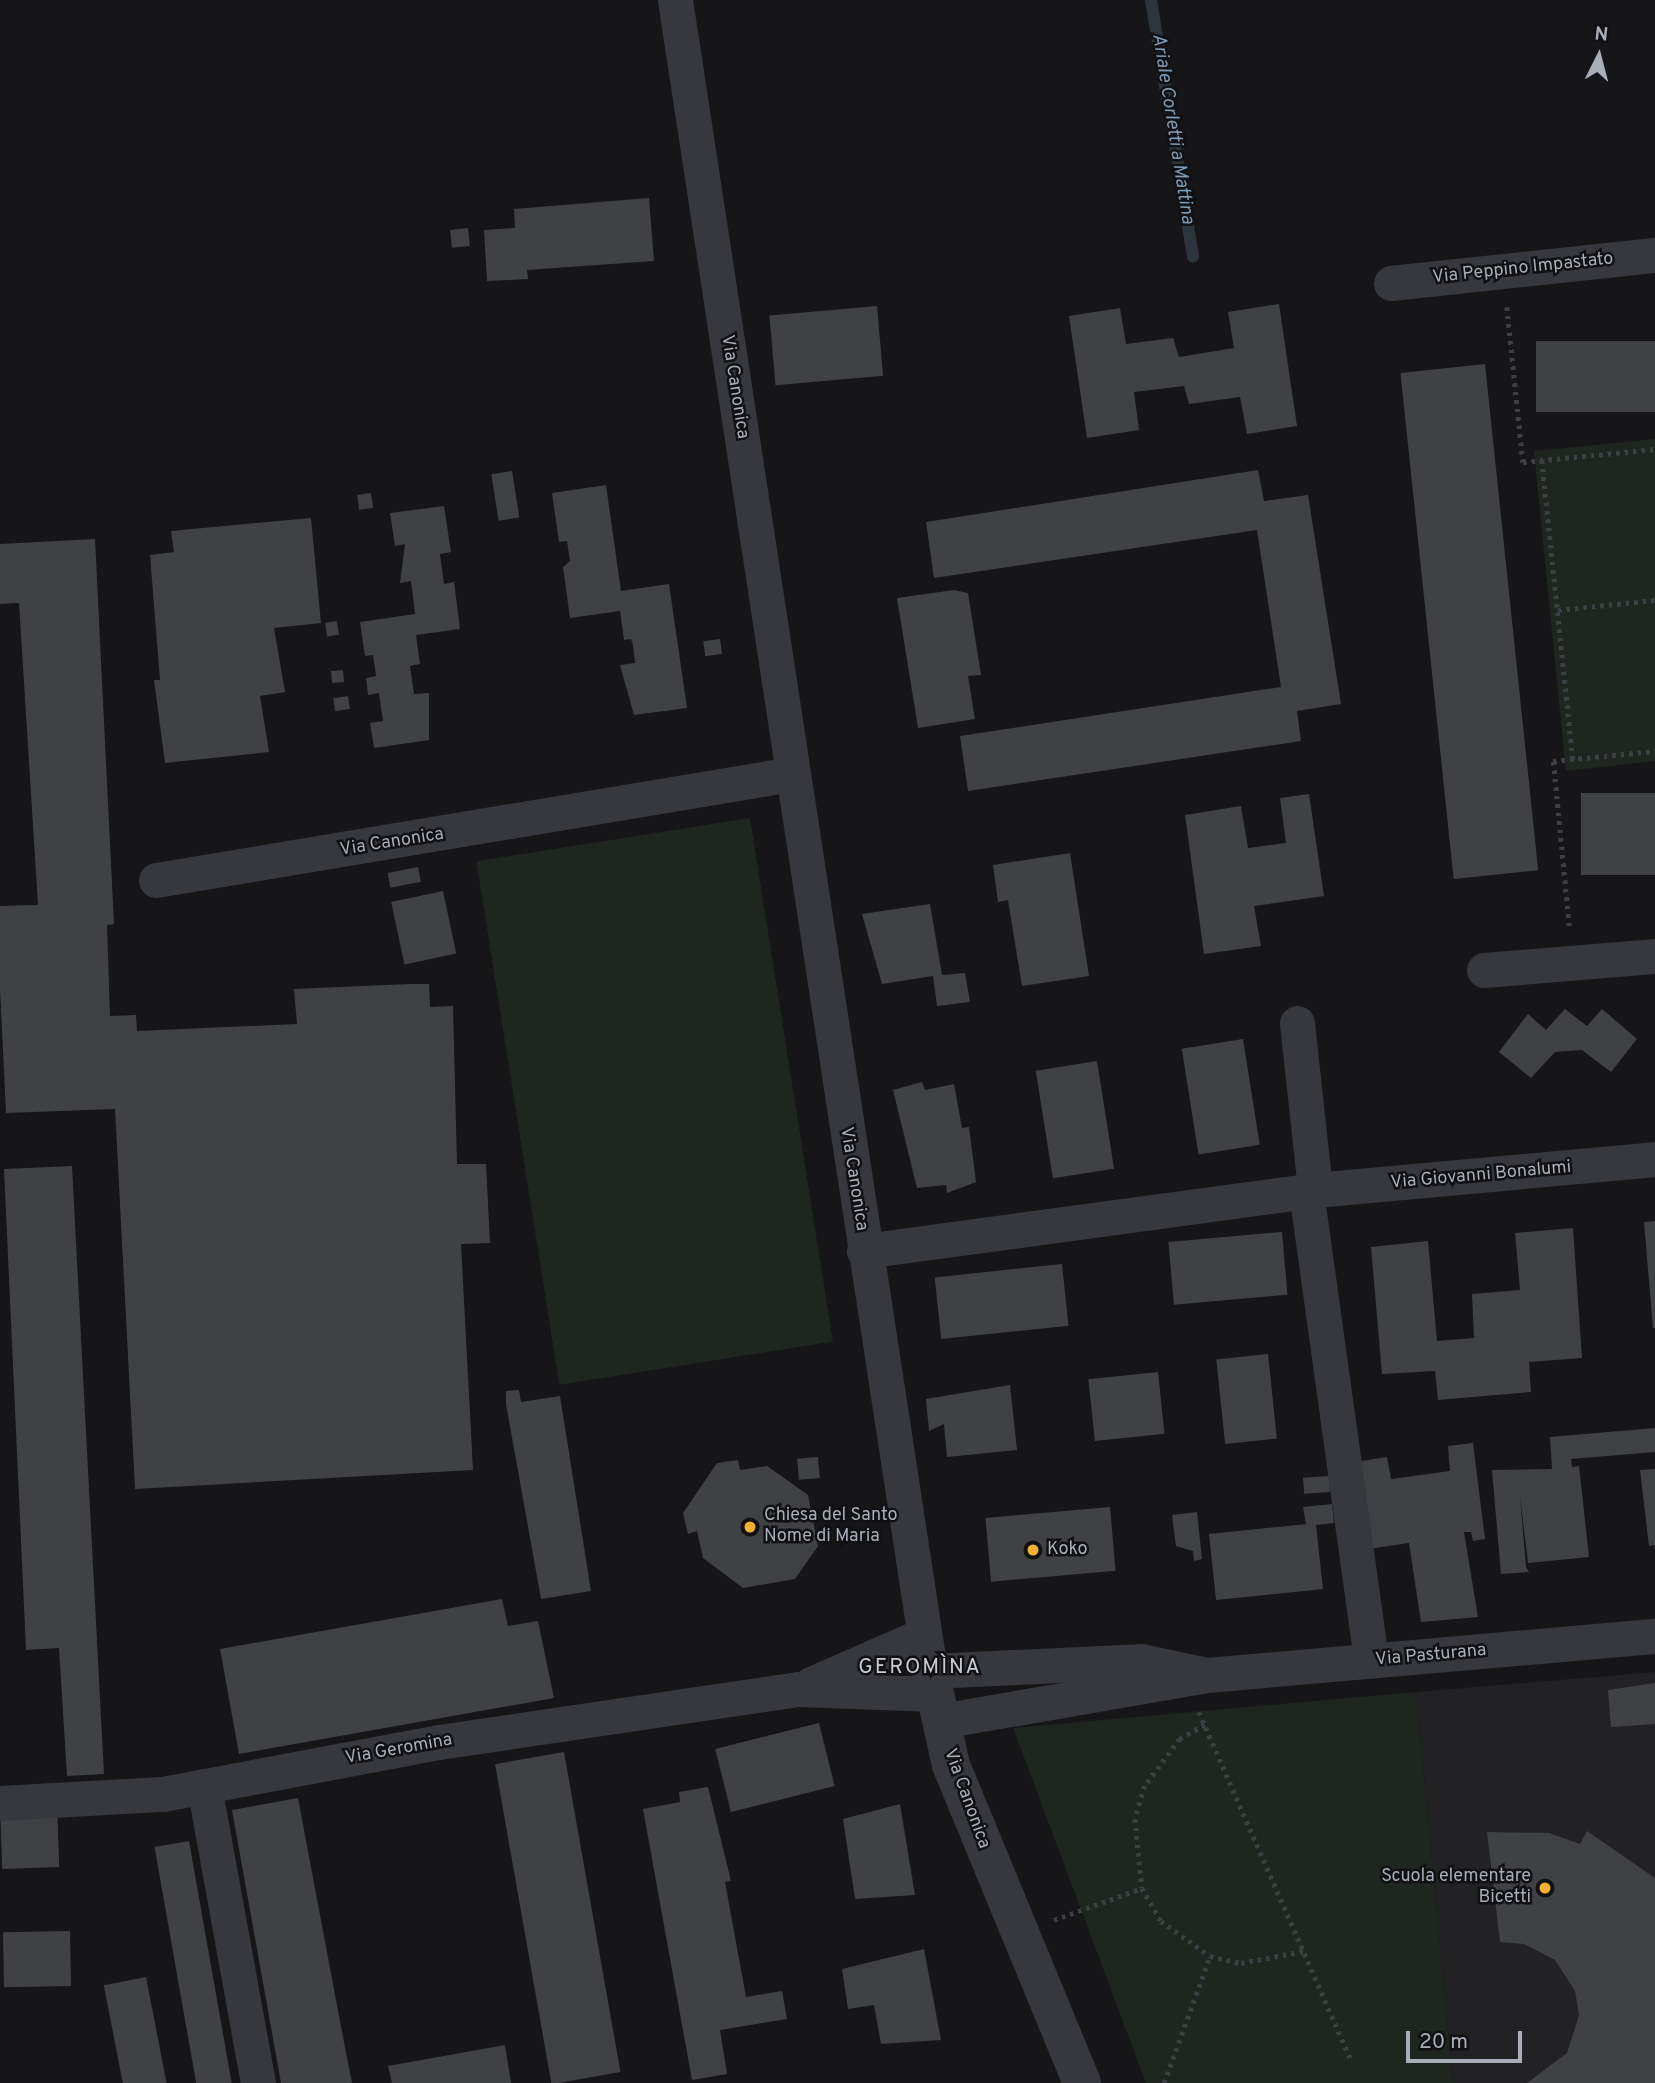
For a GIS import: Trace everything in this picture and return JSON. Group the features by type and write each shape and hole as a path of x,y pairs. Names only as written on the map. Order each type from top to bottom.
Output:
{"street":[{"name":"Via Canonica","path":"676,0 864,1251 932,1680 981,1843 1082,2083"},
{"name":"Via Peppino Impastato","path":"1391,283 1655,255"},
{"name":"Via Canonica","path":"156,880 792,774"},
{"path":"1484,970 1655,956"},
{"path":"1297,1023 1311,1191 1371,1661"},
{"name":"Via Giovanni Bonalumi","path":"1311,1191 1655,1160"},
{"name":"Via Canonica","path":"864,1251 1311,1191"},
{"name":"Via Pasturana","path":"932,1680 1195,1677 1655,1636"},
{"name":"Via Pasturana","path":"932,1680 1140,1661 1195,1677"},
{"name":"Via Geromina","path":"798,1689 932,1680"},
{"name":"Via Geromina","path":"0,1803 204,1786 439,1742 798,1689 932,1680"},
{"path":"204,1786 258,2083"}],"path":[{"path":"1503,271 1523,462 1655,449"},
{"path":"1542,460 1573,760"},
{"path":"1558,610 1655,600"},
{"path":"1573,963 1553,761 1655,751"},
{"path":"1195,1677 1205,1725 1350,2058"},
{"path":"1205,1725 1180,1739 1145,1786 1135,1819 1142,1888 1161,1922 1210,1956 1241,1963 1304,1951"},
{"path":"1054,1920 1142,1888"},
{"path":"1164,2083 1210,1956"}],"shaded area":[{"path":"1655,439 1655,761 1566,771 1534,451"},
{"path":"750,818 833,1341 559,1385 476,861"},
{"name":"Scuola elementare Bicetti","path":"1655,1672 1655,2083 1453,2083 1416,1692"},
{"path":"1416,1692 1453,2083 1146,2083 1013,1728"}],"building":[{"path":"649,198 654,261 527,270 528,279 487,281 484,230 515,228 514,209"},
{"path":"468,228 470,246 452,248 450,230"},
{"path":"1279,304 1297,426 1247,434 1240,397 1189,404 1184,386 1134,392 1139,430 1087,438 1069,316 1120,308 1126,344 1173,338 1179,357 1234,348 1228,312"},
{"path":"877,306 883,376 776,385 769,315"},
{"path":"1536,341 1655,341 1655,412 1536,412"},
{"path":"1485,364 1538,870 1454,879 1400,373"},
{"path":"1258,470 1264,501 1308,495 1341,704 1297,711 1301,741 968,791 960,736 1281,687 1257,530 934,578 926,522"},
{"path":"512,471 519,517 499,521 491,474"},
{"path":"606,485 621,591 669,584 687,708 634,715 620,665 635,663 633,645 631,639 624,640 620,611 570,618 563,567 570,561 567,541 559,542 552,493"},
{"path":"371,493 373,508 359,510 357,495"},
{"path":"444,506 451,552 440,554 444,584 454,582 460,629 416,635 420,664 410,666 414,694 429,693 429,740 374,748 370,723 383,721 379,693 368,695 366,678 376,676 373,655 365,656 360,622 415,614 411,581 400,583 405,544 395,546 390,513"},
{"path":"311,518 321,623 274,628 285,692 260,696 269,752 165,763 154,680 160,680 150,555 174,552 171,531"},
{"path":"95,539 114,924 107,925 110,1016 136,1015 137,1031 297,1024 294,989 410,984 429,984 430,1007 453,1006 457,1164 486,1164 490,1243 461,1244 473,1470 135,1489 115,1109 6,1113 0,989 0,906 38,905 19,603 0,604 0,544"},
{"path":"954,590 968,593 981,675 968,676 975,719 918,728 897,598"},
{"path":"337,621 339,635 327,637 325,623"},
{"path":"720,639 722,654 705,656 703,641"},
{"path":"343,670 344,682 332,683 331,671"},
{"path":"348,696 350,709 335,711 333,698"},
{"path":"1581,793 1655,793 1655,875 1581,875"},
{"path":"1309,794 1324,896 1254,906 1261,946 1204,954 1185,815 1241,806 1248,848 1286,843 1280,798"},
{"path":"1070,853 1089,976 1022,986 1008,900 998,902 993,865"},
{"path":"418,867 421,882 390,888 388,873"},
{"path":"443,891 456,954 404,965 391,902"},
{"path":"930,904 942,975 965,973 970,1002 937,1006 933,976 882,984 862,914"},
{"path":"1565,1009 1587,1026 1602,1009 1637,1039 1611,1072 1582,1050 1555,1052 1531,1078 1499,1052 1528,1014 1546,1030"},
{"path":"1243,1039 1260,1145 1199,1154 1182,1049"},
{"path":"1097,1061 1114,1169 1053,1178 1036,1071"},
{"path":"922,1082 925,1090 954,1084 962,1128 969,1127 976,1182 947,1193 946,1185 917,1188 893,1090"},
{"path":"72,1166 104,1774 67,1776 59,1648 26,1650 4,1169"},
{"path":"1655,1221 1655,1328 1653,1328 1644,1222"},
{"path":"1573,1228 1582,1358 1529,1362 1531,1392 1438,1400 1435,1371 1382,1374 1371,1247 1428,1241 1437,1341 1474,1338 1472,1294 1520,1290 1515,1233"},
{"path":"1282,1232 1287,1295 1174,1305 1168,1242"},
{"path":"1062,1264 1068,1326 941,1339 935,1277"},
{"path":"1268,1354 1277,1439 1225,1444 1216,1359"},
{"path":"1158,1372 1164,1434 1095,1441 1088,1379"},
{"path":"1010,1385 1017,1450 947,1457 944,1424 929,1431 926,1399"},
{"path":"519,1390 521,1402 560,1396 591,1591 541,1599 506,1404 506,1391"},
{"path":"1655,1428 1655,1452 1571,1459 1572,1467 1579,1466 1589,1557 1528,1563 1520,1496 1526,1567 1529,1572 1501,1574 1492,1470 1552,1469 1550,1437"},
{"path":"1473,1443 1485,1539 1473,1541 1471,1532 1464,1532 1478,1617 1421,1622 1409,1543 1368,1549 1355,1462 1387,1457 1391,1479 1450,1471 1448,1446"},
{"path":"818,1457 820,1478 799,1480 797,1459"},
{"name":"Chiesa del Santo Nome di Maria","path":"738,1460 740,1470 767,1466 808,1495 818,1546 795,1579 743,1588 703,1558 697,1531 688,1534 683,1513 717,1463"},
{"path":"1655,1469 1655,1545 1649,1546 1640,1470"},
{"path":"1329,1476 1330,1492 1304,1494 1303,1478"},
{"path":"1332,1504 1334,1523 1316,1525 1323,1589 1216,1600 1209,1534 1306,1524 1303,1507"},
{"path":"1110,1507 1116,1571 991,1582 985,1518"},
{"path":"1197,1512 1202,1559 1194,1561 1193,1551 1176,1546 1172,1515"},
{"path":"502,1599 508,1626 538,1621 554,1698 239,1754 220,1649"},
{"path":"1655,1683 1655,1724 1611,1727 1608,1690"},
{"path":"819,1723 835,1786 731,1812 715,1749"},
{"path":"564,1752 620,2072 551,2083 495,1764"},
{"path":"708,1787 731,1881 725,1882 746,1997 782,1991 787,2019 720,2030 727,2074 692,2080 643,1809 680,1802 679,1792"},
{"path":"298,1798 352,2083 281,2083 232,1810"},
{"path":"57,1804 59,1867 2,1869 0,1806"},
{"path":"900,1804 915,1895 855,1899 843,1819"},
{"path":"1587,1831 1655,1878 1655,2083 1527,2083 1567,2053 1579,2015 1575,1991 1555,1960 1524,1944 1500,1942 1487,1832 1549,1833 1580,1844"},
{"path":"189,1841 232,2083 196,2083 155,1847"},
{"path":"70,1931 71,1986 4,1987 3,1932"},
{"path":"924,1949 941,2040 881,2044 874,2005 848,2009 842,1969"},
{"path":"146,1977 167,2083 123,2083 104,1985"},
{"path":"505,2045 511,2083 392,2083 388,2066"}],"waterway":[{"name":"Ariale Corletti a Mattina","path":"1151,0 1193,257"}],"place":[{"name":"Chiesa del Santo Nome di Maria","path":"750,1527"},
{"name":"Koko","path":"1033,1550"},
{"name":"Scuola elementare Bicetti","path":"1545,1888"}],"district":[{"name":"GEROMÌNA","path":"920,1668"}]}
